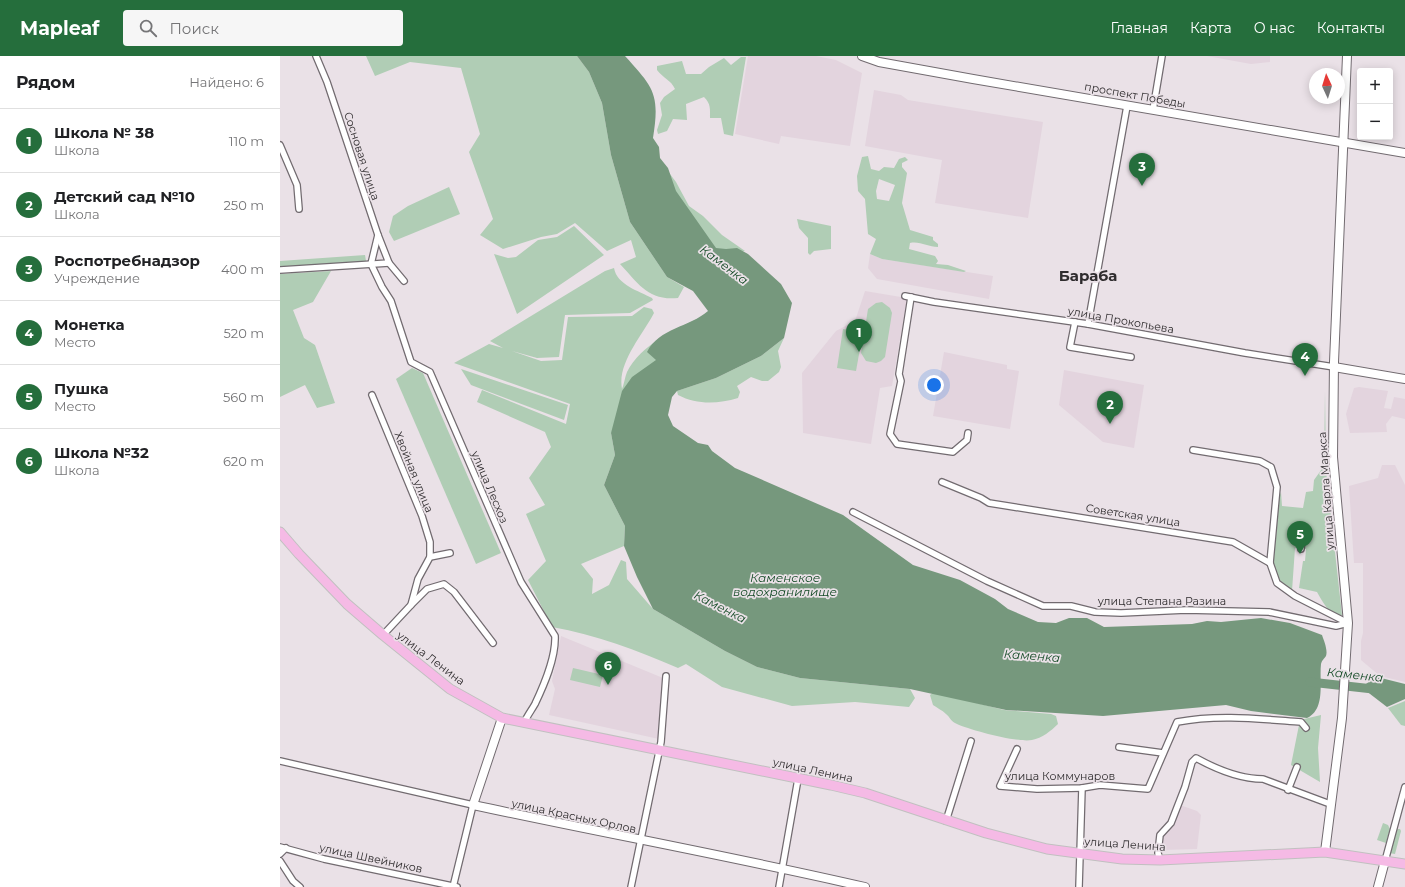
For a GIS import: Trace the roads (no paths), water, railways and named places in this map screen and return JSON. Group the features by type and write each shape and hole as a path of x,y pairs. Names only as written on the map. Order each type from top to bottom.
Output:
{"main road":[{"name":"улица Ленина","path":"280,532 299,554 348,604 383,635 450,689 502,718 865,794 946,821 1047,850 1122,859 1160,860 1325,852 1405,864"}],"street":[{"name":"Сосновая улица","path":"316,56 327,82 378,235 389,263 404,281"},
{"name":"проспект Победы","path":"862,56 879,62 1405,153"},
{"path":"1153,110 1162,56"},
{"name":"улица Карла Маркса","path":"1325,852 1342,718 1348,623 1333,457 1334,367 1347,56"},
{"path":"1088,324 1127,106"},
{"path":"280,145 297,185 299,209"},
{"path":"371,264 378,235"},
{"path":"280,270 389,263"},
{"name":"улица Лесхоз","path":"371,264 382,287 391,301 411,362 430,372 521,582 555,636 555,646 544,682 524,723"},
{"name":"улица Прокопьева","path":"905,296 1088,324 1245,353 1334,367"},
{"path":"911,297 899,374 901,381 890,434 897,444 953,452 967,440 968,433"},
{"path":"1075,322 1070,347 1131,357"},
{"path":"1334,367 1405,379"},
{"name":"Хвойная улица","path":"372,395 422,516 430,542 430,557"},
{"path":"1193,450 1260,461 1272,467 1278,487 1270,563 1277,583 1294,596 1348,623"},
{"name":"Советская улица","path":"942,482 981,498 989,503 1233,542 1270,563"},
{"name":"улица Степана Разина","path":"853,512 987,581 1043,606 1071,606 1095,612 1121,614 1186,610 1269,612 1336,626 1348,623"},
{"path":"1301,549 1302,541"},
{"path":"411,605 418,579 430,557 450,554"},
{"path":"383,635 427,589 444,584 454,592 493,643"},
{"path":"631,887 659,751 666,676"},
{"path":"454,887 473,805 502,718"},
{"name":"улица Коммунаров","path":"1017,749 1000,786 1037,789 1082,788 1100,785 1148,789 1177,722 1193,719 1250,718 1301,722 1306,728"},
{"path":"946,821 971,742"},
{"path":"1119,747 1163,753"},
{"path":"1160,860 1158,853 1160,835 1171,822 1185,787 1192,762 1196,758 1212,767 1254,779 1263,779 1288,790 1330,804"},
{"name":"улица Красных Орлов","path":"280,761 640,841 783,868 865,887"},
{"path":"1288,790 1297,767"},
{"path":"780,887 798,779"},
{"path":"1378,887 1405,787"},
{"path":"1079,887 1082,788"},
{"path":"280,854 283,848"},
{"name":"улица Швейников","path":"283,848 324,859 454,887"},
{"path":"280,861 293,881 300,887"}],"water":[{"name":"Каменское водохранилище","path":"577,56 625,56 643,76 655,101 656,111 653,138 659,147 660,158 668,168 676,191 716,248 737,248 748,254 781,284 792,303 784,338 761,356 716,378 677,391 672,397 668,415 673,426 698,443 708,445 712,451 735,468 843,515 913,565 960,580 995,599 1008,609 1038,622 1056,623 1069,618 1087,618 1104,627 1192,624 1207,621 1221,622 1261,618 1290,623 1322,635 1326,646 1326,656 1321,664 1319,702 1313,714 1307,718 1251,711 1226,705 1103,716 1006,710 910,689 800,678 757,667 725,651 653,609 624,546 625,526 604,485 615,455 611,433 622,391 632,377 656,360 647,352 652,344 667,333 693,321 708,311 693,291 667,277 630,222 611,155 602,103 589,72"},
{"name":"Каменка","path":"1377,677 1405,684 1405,699 1387,707 1361,687"}],"waterway":[{"name":"Каменка","path":"1310,682 1373,689"}],"place":[{"name":"Роспотребнадзор","path":"1142,186"},
{"name":"Школа № 38","path":"859,352"},
{"name":"Монетка","path":"1305,376"},
{"name":"Детский сад №10","path":"1110,424"},
{"name":"Пушка","path":"1300,554"},
{"name":"Школа №32","path":"608,685"}],"district":[{"name":"Бараба","path":"1088,276"}]}
